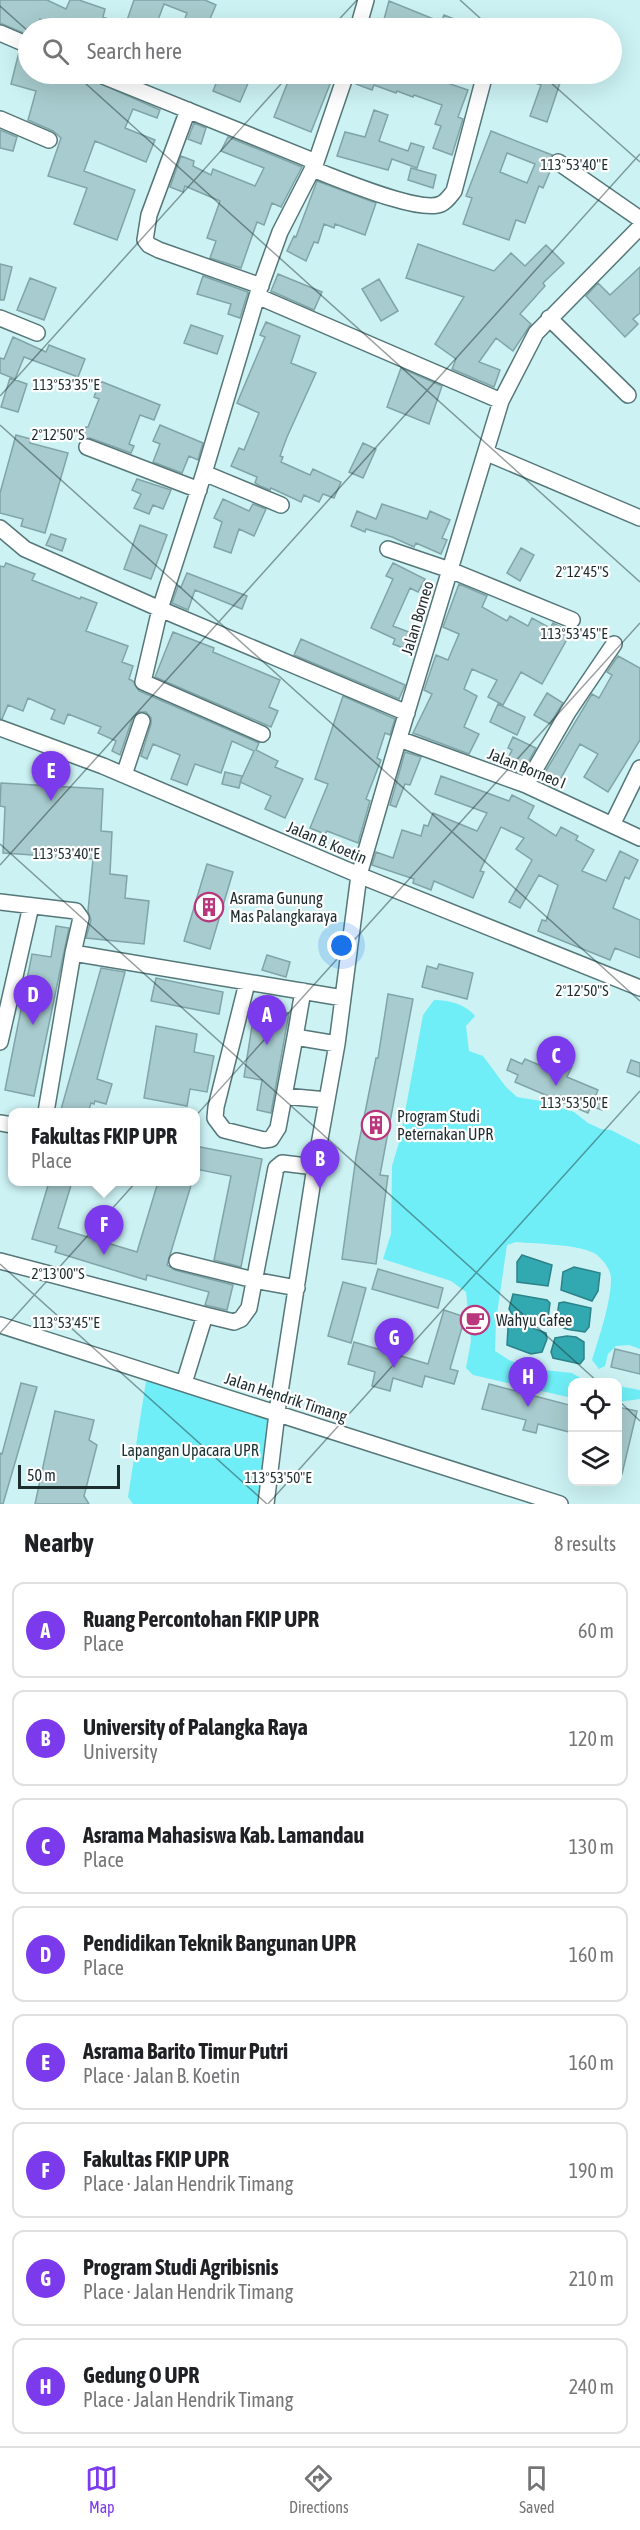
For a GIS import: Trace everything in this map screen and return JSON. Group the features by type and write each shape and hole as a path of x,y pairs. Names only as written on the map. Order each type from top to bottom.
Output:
{"street":[{"path":"361,18 366,0"},
{"path":"0,33 18,41"},
{"path":"123,84 188,110 370,191 417,205 440,205 454,191 482,84"},
{"path":"262,734 143,682 160,609 199,490 259,291 280,232 314,165 342,84"},
{"path":"188,110 149,215 146,240 149,245 259,291 501,401"},
{"path":"0,119 49,140"},
{"path":"558,162 640,219"},
{"name":"Jalan Borneo","path":"266,1504 315,1167 337,1044 359,875 501,401 536,333 640,227"},
{"path":"0,318 37,333"},
{"path":"549,318 628,395"},
{"path":"87,447 199,490"},
{"path":"487,453 640,518"},
{"path":"204,473 281,506"},
{"path":"0,528 26,549 160,609 407,713"},
{"path":"387,549 450,570 572,620"},
{"path":"526,785 568,712 614,644"},
{"path":"124,775 142,722"},
{"name":"Jalan B. Koetin","path":"0,728 124,775 359,875 640,988"},
{"name":"Jalan Borneo I","path":"399,739 526,785 640,837"},
{"path":"612,825 640,768"},
{"path":"0,902 76,911 81,918 47,1108"},
{"path":"0,1042 31,906"},
{"path":"73,953 343,998"},
{"path":"247,983 215,1118 224,1130 264,1140 271,1139 278,1128 303,991"},
{"path":"296,1036 337,1044"},
{"path":"284,1096 327,1100"},
{"path":"0,1263 234,1322 241,1319 249,1308 276,1168 282,1163 315,1167"},
{"path":"177,1261 297,1288"},
{"path":"184,1383 205,1316"},
{"name":"Jalan Hendrik Timang","path":"0,1325 560,1504"}],"green space":[{"path":"434,1000 456,1003 467,1008 475,1016 466,1026 469,1051 483,1056 506,1087 517,1097 541,1101 574,1112 588,1123 601,1129 611,1130 640,1145 640,1349 629,1345 616,1346 608,1354 605,1366 599,1369 592,1360 607,1309 611,1279 608,1268 597,1255 586,1250 556,1245 516,1242 507,1245 496,1321 495,1351 509,1360 534,1369 572,1373 581,1378 568,1378 568,1397 473,1375 466,1368 471,1341 466,1292 451,1281 383,1259 391,1234 392,1166 400,1139 423,1015"},
{"name":"Lapangan Upacara UPR","path":"146,1381 276,1418 260,1504 133,1504 128,1497"},
{"path":"622,1387 640,1390 640,1399 622,1401"}],"shaded area":[{"path":"522,1255 552,1265 548,1286 517,1282 517,1262"},
{"path":"574,1267 600,1273 598,1291 592,1301 561,1290 563,1272"},
{"path":"513,1294 547,1300 550,1303 548,1318 545,1321 512,1314 509,1309"},
{"path":"559,1303 591,1308 589,1327 585,1332 564,1328 558,1323"},
{"path":"513,1325 530,1327 546,1333 547,1339 542,1352 531,1354 507,1345 508,1328"},
{"path":"576,1337 584,1342 584,1359 580,1364 553,1358 551,1352 555,1338"}],"building":[{"path":"0,0 47,0 66,9 70,0 79,0 105,9 103,17 105,18 18,18 18,31 0,23"},
{"path":"134,0 205,0 216,5 210,18 185,18 187,13 164,4 159,18 128,18"},
{"path":"389,1 431,18 384,18"},
{"path":"18,56 18,84 101,84 160,110 157,118 133,109 125,128 155,140 146,162 95,141 84,171 135,190 117,240 74,224 87,188 48,176 61,138 53,131 28,120 36,91 11,84"},
{"path":"216,84 248,84 240,102 213,91"},
{"path":"287,84 330,84 311,132 274,117"},
{"path":"356,84 450,84 468,90 458,117 463,119 452,155 433,148 441,126 435,124 442,105 374,85 372,90"},
{"path":"538,84 560,84 547,122 530,116 541,85"},
{"path":"374,110 388,115 379,141 408,151 411,143 424,147 417,168 392,159 388,170 337,156 345,132 365,137"},
{"path":"194,123 206,128 201,144 188,139"},
{"path":"0,130 17,137 13,151 0,148"},
{"path":"491,131 552,155 548,162 551,169 543,188 539,186 525,223 516,220 509,240 463,224 472,198 466,196","holes":["507,153 535,164 527,183 500,172"]},
{"path":"228,137 302,167 281,207 272,203 264,225 257,222 241,268 210,258 216,241 207,238 220,201 185,186 183,192 170,187 181,156 194,161 193,166 211,175 213,169 255,186 264,168 221,151"},
{"path":"411,168 436,175 433,188 408,180"},
{"path":"317,181 376,203 365,235 335,224 334,228 324,224 318,243 314,242 306,261 287,251 294,236 296,237"},
{"path":"418,244 494,271 511,253 525,266 546,245 564,263 543,283 545,286 520,314 531,324 513,351 496,338 479,362 500,370 494,387 452,369 456,359 435,344 464,297 406,278"},
{"path":"0,264 12,267 4,300 0,300"},
{"path":"640,267 640,313 633,319 638,324 625,337 586,296 598,283 610,295"},
{"path":"278,274 322,292 314,310 271,291"},
{"path":"203,276 248,292 240,318 228,314 231,304 197,294"},
{"path":"30,278 56,288 44,320 17,310"},
{"path":"379,279 398,311 381,321 362,289"},
{"path":"266,322 300,336 291,363 316,373 287,437 280,456 283,457 281,462 310,475 313,469 341,482 334,498 323,494 319,502 304,495 301,502 271,488 270,490 260,486 255,483 257,477 231,466 239,448 244,450 259,413 237,403 265,337 260,335"},
{"path":"191,325 223,336 217,354 184,343"},
{"path":"13,337 46,352 49,345 85,359 78,377 24,357 15,379 0,373 0,358 4,359"},
{"path":"401,368 442,386 429,424 387,407"},
{"path":"10,378 27,384 18,412 1,407"},
{"path":"100,381 160,405 154,420 140,415 129,444 134,446 131,453 90,438 80,440 99,399 94,397"},
{"path":"160,425 203,443 198,460 189,456 182,473 153,462 160,444 153,441"},
{"path":"16,435 31,439 30,443 68,453 45,533 21,526 23,519 0,513 0,493"},
{"path":"363,443 376,449 363,478 349,472"},
{"path":"137,479 171,490 163,509 153,505 149,514 134,508 141,494 132,490"},
{"path":"223,499 249,511 253,504 266,509 254,536 239,529 231,553 214,547 222,522 214,518"},
{"path":"382,504 427,519 430,511 450,520 442,538 447,540 441,554 416,543 414,547 392,537 366,529 365,532 351,526 357,511 376,519"},
{"path":"140,525 167,535 151,579 124,569"},
{"path":"51,534 66,539 62,551 46,545"},
{"path":"521,548 534,555 520,581 507,573"},
{"path":"6,563 35,574 32,580 80,599 81,597 97,603 86,631 128,646 122,662 133,666 129,679 139,691 259,743 256,750 278,761 275,767 303,779 285,818 265,809 271,796 240,782 254,751 232,741 221,773 195,764 187,785 171,779 180,755 153,744 147,759 141,756 151,724 151,718 146,712 139,712 133,717 120,755 112,751 116,741 98,733 101,727 68,714 64,724 51,719 55,710 28,698 23,711 8,705 2,719 0,718 0,566 4,567"},
{"path":"393,563 425,579 418,592 410,588 393,626 419,636 413,652 393,644 395,639 371,628 393,579 386,576"},
{"path":"187,573 247,596 242,609 195,590 188,610 172,603 178,586 181,587"},
{"path":"459,584 487,596 482,607 507,621 510,616 528,626 532,618 550,628 553,623 571,632 542,684 521,672 503,705 488,697 497,680 472,669 464,689 477,696 464,727 479,734 469,754 413,733 432,694 424,690 436,655 448,660 459,634 443,627"},
{"path":"173,632 214,648 213,652 280,680 269,707 278,711 271,727 155,677"},
{"path":"301,639 405,685 399,699 294,655"},
{"path":"618,656 640,668 640,740 608,792 584,777 598,754 580,744 556,787 541,779 592,694 599,698 612,675 607,672"},
{"path":"547,693 563,703 550,724 534,715"},
{"path":"343,696 395,719 390,735 385,733 377,758 381,760 366,799 370,801 358,843 327,831 325,834 310,828 328,784 315,779"},
{"path":"498,704 525,717 517,735 490,722"},
{"path":"513,737 536,748 524,769 522,767 519,772 504,766 512,750 508,748"},
{"path":"405,752 421,757 410,785 405,784 396,807 390,805"},
{"path":"225,772 242,776 239,788 222,784"},
{"path":"441,776 509,801 512,795 534,806 528,818 556,836 561,827 578,836 576,840 594,850 582,871 606,881 620,851 638,860 629,879 625,877 613,908 640,920 640,958 615,948 610,960 538,931 542,920 546,921 558,885 539,875 520,908 509,902 532,860 516,849 524,838 501,827 480,871 484,872 473,898 434,881 431,890 413,883 414,879 372,865 376,852 393,858 402,830 421,836 424,825 428,826 433,813 477,831 487,813 435,794"},
{"path":"1,783 103,789 101,831 112,832 110,874 127,876 125,898 149,901 144,944 86,938 91,920 88,911 93,859 3,853 5,807 0,806"},
{"name":"Asrama Gunung Mas Palangkaraya","path":"207,864 233,872 210,949 184,941"},
{"path":"56,926 69,928 34,1096 5,1090 32,954 51,957"},
{"path":"267,955 290,962 286,977 262,970"},
{"path":"439,964 473,973 467,999 422,987 427,966 437,969"},
{"path":"101,968 125,972 97,1079 112,1084 106,1104 95,1101 94,1104 91,1103 90,1108 61,1108"},
{"path":"156,978 223,992 219,1014 151,1001"},
{"path":"388,994 413,999 380,1175 388,1176 376,1264 342,1259 356,1157 376,1058 378,1058"},
{"path":"255,1007 289,1013 271,1113 257,1110 262,1080 244,1077"},
{"path":"156,1026 197,1034 194,1052 214,1056 207,1092 190,1089 187,1106 144,1098"},
{"path":"511,1059 522,1064 525,1059 556,1072 561,1061 572,1066 567,1077 598,1090 596,1095 607,1099 602,1110 591,1106 588,1113 515,1082 518,1075 507,1070"},
{"path":"631,1060 640,1063 640,1077 627,1072"},
{"path":"200,1147 262,1159 241,1267 214,1260 231,1176 200,1170"},
{"path":"48,1186 71,1186 58,1228 137,1252 157,1186 191,1186 167,1265 175,1270 233,1285 227,1310 205,1305 209,1292 147,1275 146,1280 55,1252 57,1246 32,1239"},
{"path":"378,1269 443,1288 438,1308 372,1289"},
{"path":"343,1282 366,1288 351,1343 328,1336"},
{"path":"444,1310 465,1317 450,1369 458,1371 454,1384 425,1376 422,1387 393,1378 390,1391 372,1386 375,1372 348,1364 354,1342 428,1364"},
{"path":"615,1349 640,1355 640,1374 611,1367"},
{"path":"21,1383 37,1387 3,1504 0,1504 0,1453 2,1454"},
{"path":"489,1384 568,1405 568,1432 538,1424 536,1433 523,1430 526,1420 482,1409"},
{"path":"622,1408 637,1411 622,1474"},
{"path":"55,1411 94,1420 89,1440 97,1445 84,1496 89,1504 35,1504"}],"place":[{"name":"Asrama Barito Timur Putri","path":"51,801"},
{"name":"Asrama Gunung Mas Palangkaraya","path":"209,907"},
{"name":"Pendidikan Teknik Bangunan UPR","path":"33,1025"},
{"name":"Ruang Percontohan FKIP UPR","path":"267,1045"},
{"name":"Asrama Mahasiswa Kab. Lamandau","path":"556,1086"},
{"name":"Program Studi Peternakan UPR","path":"376,1125"},
{"name":"University of Palangka Raya","path":"320,1189"},
{"name":"Fakultas FKIP UPR","path":"104,1255"},
{"name":"Wahyu Cafee","path":"475,1320"},
{"name":"Program Studi Agribisnis","path":"394,1368"},
{"name":"Gedung O UPR","path":"528,1407"}]}
